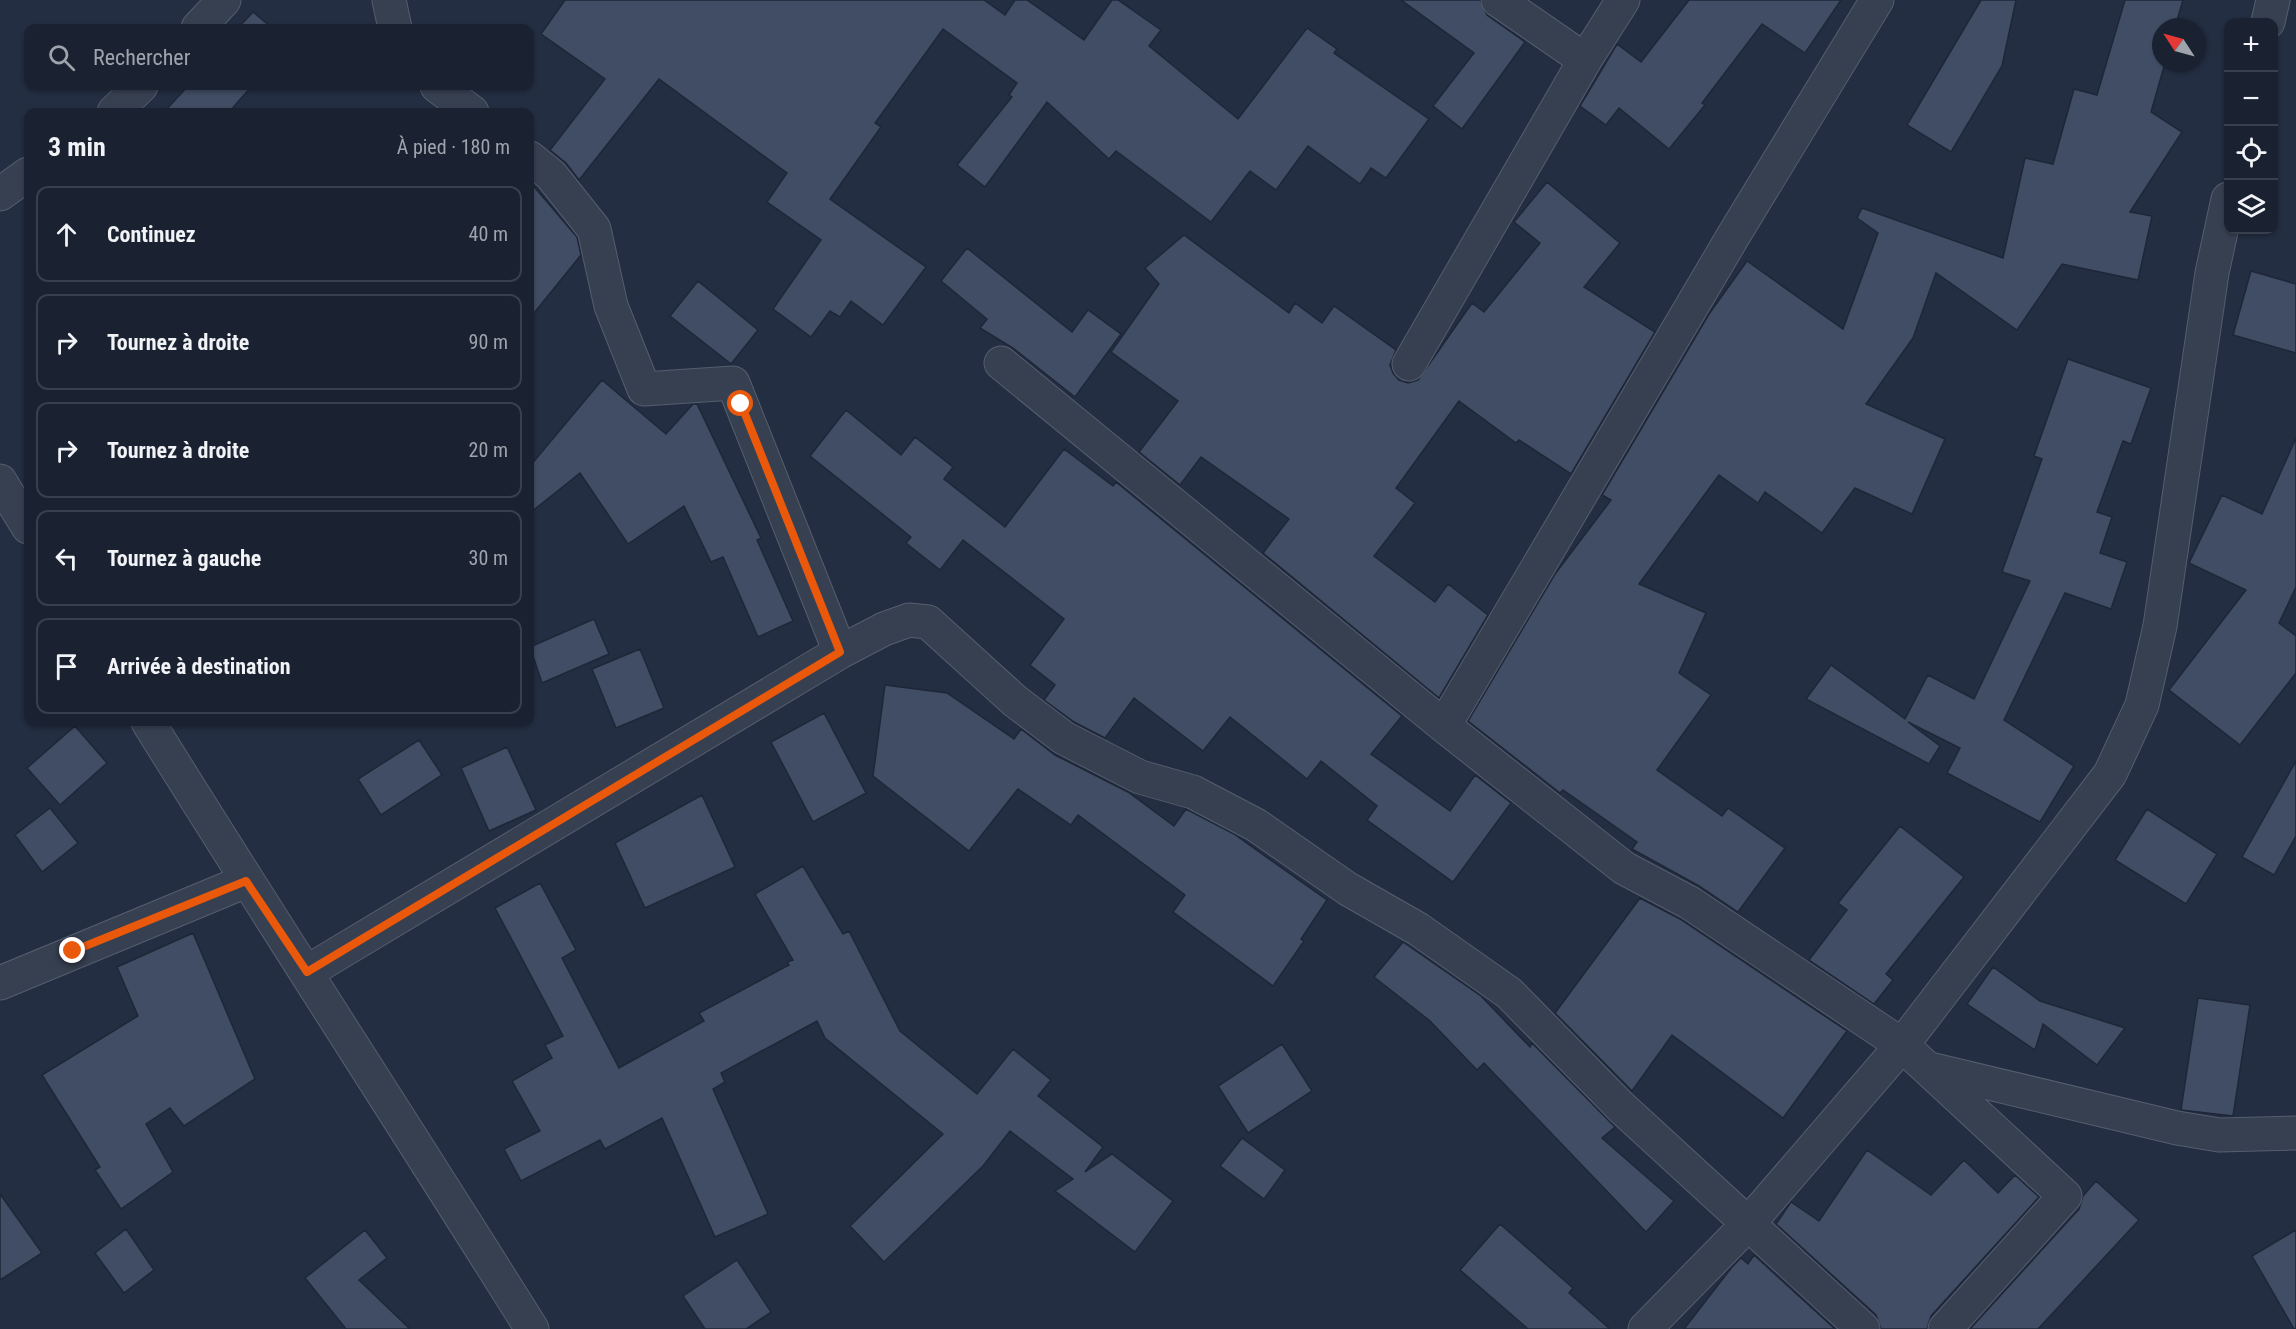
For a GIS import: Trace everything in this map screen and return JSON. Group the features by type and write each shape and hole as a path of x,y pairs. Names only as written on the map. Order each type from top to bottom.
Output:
{"street":[{"path":"202,24 224,0"},
{"path":"389,0 394,24"},
{"path":"1498,0 1585,60"},
{"path":"1409,364 1585,60 1623,0"},
{"path":"1444,726 1728,243 1877,0"},
{"path":"2269,18 2273,0"},
{"path":"118,108 137,90"},
{"path":"442,90 467,108"},
{"path":"534,161 551,175 594,229 611,306 644,389 733,383 840,652"},
{"path":"0,194 24,177"},
{"path":"1645,1329 1747,1224 1902,1045 2110,774 2142,705 2160,626 2212,273 2224,221"},
{"path":"1001,363 1444,726 1624,868 1690,903 1902,1045 2065,1196 1945,1329"},
{"path":"0,481 24,520"},
{"path":"307,972 840,652 884,629 909,620 928,622 1015,701 1064,738 1140,777 1193,792 1256,825 1348,889 1418,929 1509,993 1621,1107 1863,1329"},
{"path":"150,726 246,881 307,972 532,1329"},
{"path":"0,983 246,881"},
{"path":"1930,1069 2177,1128 2219,1135 2296,1133"}],"building":[{"path":"565,0 984,0 1005,15 1015,0 1027,0 1084,40 1112,0 1118,0 1161,30 1149,46 1238,119 1307,28 1337,49 1334,53 1429,119 1386,178 1371,168 1360,184 1308,146 1276,190 1250,171 1211,222 1116,151 1109,159 1047,102 985,187 957,165 1012,97 1009,95 1017,83 943,29 875,123 881,127 830,199 926,267 883,325 851,301 840,317 830,311 811,337 773,309 821,240 767,202 787,173 659,79 579,180 566,163 550,150 605,79 541,34"},
{"path":"1401,0 1480,0 1487,15 1525,42 1462,129 1433,106 1474,53"},
{"path":"1689,0 1841,0 1805,53 1762,24 1702,103 1705,105 1669,149 1619,108 1606,125 1580,106 1617,44 1641,62"},
{"path":"1981,0 2016,0 2002,66 1951,152 1907,125"},
{"path":"2125,0 2183,0 2178,18 2152,18 2152,72 2162,72 2151,112 2182,132 2130,212 2152,216 2138,280 2062,264 2017,330 1936,273 1913,338 1866,404 1945,439 1912,514 1855,488 1822,533 1765,492 1758,503 1719,475 1639,584 1706,613 1679,673 1711,695 1657,770 1722,816 1728,808 1785,848 1738,912 1699,886 1632,849 1637,842 1563,790 1560,793 1468,721 1555,574 1611,500 1602,495 1709,314 1747,261 1843,329 1878,233 1857,218 1862,208 2003,258 2025,158 2053,164 2074,89 2097,95"},
{"path":"253,12 267,24 242,24"},
{"path":"184,90 248,90 233,108 168,108"},
{"path":"1547,182 1620,243 1584,287 1655,332 1571,474 1519,440 1516,443 1459,401 1396,488 1415,503 1374,556 1435,602 1448,584 1488,615 1439,698 1263,553 1289,519 1201,457 1180,485 1139,452 1178,401 1111,352 1159,284 1145,268 1184,235 1289,313 1295,303 1322,323 1334,306 1396,350 1390,365 1399,380 1408,383 1418,380 1472,303 1484,312 1540,243 1514,222"},
{"path":"534,187 577,237 581,255 534,313"},
{"path":"967,248 1072,332 1088,310 1121,334 1075,397 1013,348 980,328 987,319 941,281"},
{"path":"2251,271 2296,284 2296,353 2233,335"},
{"path":"698,281 758,330 731,364 670,316"},
{"path":"2068,359 2151,388 2131,444 2123,441 2097,512 2112,517 2100,553 2127,562 2111,609 2065,593 2004,720 2074,766 2040,822 1947,773 1960,748 1908,722 1940,746 1929,764 1806,699 1831,665 1905,719 1928,675 1974,699 2030,581 2002,572 2042,459 2034,456"},
{"path":"602,380 666,434 693,404 697,404 761,538 757,540 793,621 758,637 723,557 711,562 684,506 628,544 580,473 534,510 534,461"},
{"path":"846,410 901,455 915,437 953,467 944,479 1005,527 1064,449 1113,486 1116,482 1402,716 1371,754 1450,811 1475,775 1511,803 1453,882 1367,820 1377,806 1321,761 1307,779 1230,717 1203,751 1134,698 1105,738 1074,722 1044,700 1055,685 1030,665 1064,619 963,540 940,570 906,543 911,537 810,456"},
{"path":"2296,438 2296,587 2279,623 2296,636 2296,673 2240,745 2169,690 2246,590 2189,563 2222,495 2262,514"},
{"path":"594,619 609,654 542,683 534,659 534,645"},
{"path":"640,649 664,708 616,728 592,669"},
{"path":"885,685 947,693 1014,739 1021,729 1055,755 1128,792 1174,826 1186,809 1234,834 1327,900 1301,939 1304,941 1273,986 1173,912 1185,895 1078,815 1071,825 1018,789 969,851 873,776"},
{"path":"824,713 866,793 813,822 771,742"},
{"path":"75,726 107,763 60,805 27,768"},
{"path":"419,740 442,775 381,815 358,779"},
{"path":"507,747 536,810 489,831 461,768"},
{"path":"2296,761 2296,836 2274,875 2242,857"},
{"path":"702,795 735,867 645,908 615,843"},
{"path":"50,808 78,843 42,872 15,835"},
{"path":"2147,809 2217,854 2186,904 2115,860"},
{"path":"1900,826 1964,877 1886,974 1893,980 1874,1004 1809,960 1847,910 1838,903"},
{"path":"803,866 843,934 849,931 900,1031 977,1094 1013,1049 1051,1080 1038,1096 1103,1147 1085,1172 1112,1154 1173,1201 1135,1252 1055,1191 1073,1179 1010,1131 983,1166 884,1262 850,1226 943,1134 825,1038 817,1021 721,1073 725,1082 713,1089 768,1214 715,1237 662,1118 605,1149 600,1140 521,1181 504,1149 540,1131 512,1081 552,1058 545,1045 563,1036 495,908 540,883 576,950 562,958 619,1068 704,1021 699,1013 789,965 787,962 793,960 755,894"},
{"path":"1640,898 1680,919 1847,1031 1783,1118 1672,1035 1632,1091 1555,1013"},
{"path":"193,933 255,1079 184,1126 170,1108 146,1124 173,1172 121,1209 95,1170 100,1167 42,1075 138,1016 117,967"},
{"path":"1403,942 1481,996 1530,1047 1532,1043 1615,1127 1602,1138 1674,1201 1646,1232 1484,1063 1477,1070 1430,1021 1374,977"},
{"path":"1993,967 2040,1001 2125,1028 2097,1065 2043,1024 2035,1050 1967,1004"},
{"path":"2198,998 2250,1005 2233,1116 2181,1110"},
{"path":"1282,1044 1312,1091 1248,1133 1218,1086"},
{"path":"1242,1138 1285,1170 1264,1199 1220,1166"},
{"path":"1867,1150 1931,1195 1964,1160 1998,1193 2015,1175 2039,1197 1931,1316 1927,1329 1881,1329 1876,1315 1776,1224 1791,1202 1819,1221"},
{"path":"2096,1181 2139,1220 2038,1329 1970,1329 2079,1209 2083,1196"},
{"path":"0,1194 42,1253 0,1280"},
{"path":"1500,1224 1573,1288 1569,1293 1610,1329 1528,1329 1460,1270"},
{"path":"126,1229 154,1270 124,1293 95,1253"},
{"path":"365,1230 387,1258 359,1280 410,1329 346,1329 305,1278"},
{"path":"2296,1230 2296,1329 2294,1329 2252,1256"},
{"path":"1754,1255 1835,1329 1684,1329 1732,1267 1741,1258 1748,1264"},
{"path":"737,1260 771,1312 746,1329 705,1329 683,1296"}],"route":[{"path":"73,951 246,881 307,972 840,652 741,404"}]}
